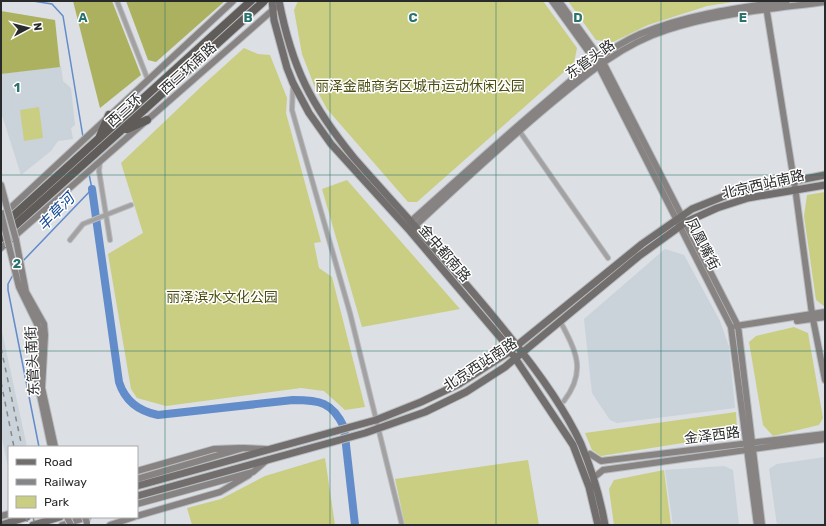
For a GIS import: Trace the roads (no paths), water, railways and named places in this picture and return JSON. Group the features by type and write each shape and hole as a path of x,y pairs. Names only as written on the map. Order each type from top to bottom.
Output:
{"highway":[{"name":"西三环","path":"1,227 251,1"},
{"name":"西三环","path":"1,238 264,1"},
{"path":"99,138 110,115"},
{"path":"119,133 147,120"}],"main road":[{"name":"金中都南路","path":"272,1 282,50 293,83 309,113 331,144 410,231 510,350 573,446 589,487 598,525"},
{"name":"金中都南路","path":"280,2 295,66 317,109 334,134 354,158 478,297 517,345 550,390 580,443 593,476 605,525"},
{"name":"北京西站南路","path":"138,496 270,458 363,434 425,412 466,392 516,359 703,204 732,193 825,175"},
{"name":"北京西站南路","path":"138,486 360,425 421,402 459,384 510,350 642,244 681,221 734,202 795,192 825,184"},
{"path":"1,525 24,518"},
{"path":"32,525 56,518"}],"street":[{"path":"117,1 148,80"},
{"name":"西三环南路","path":"1,215 86,139 233,1"},
{"path":"261,1 264,16"},
{"name":"凤凰嘴街","path":"552,1 599,61"},
{"name":"凤凰嘴街","path":"559,1 599,61 681,221 738,327 751,446 762,525"},
{"name":"东管头路","path":"412,224 518,129 599,61 665,30 787,1"},
{"name":"西三环南路","path":"1,248 264,16 273,10 280,2"},
{"name":"东管头路","path":"766,5 825,2"},
{"path":"766,5 795,192 812,316 825,380"},
{"path":"293,83 292,110 350,313 402,525"},
{"path":"518,129 608,258"},
{"path":"100,162 99,171 110,240"},
{"name":"东管头南街","path":"1,185 20,259 19,273 24,297 38,326 40,338 37,381 51,446"},
{"path":"70,240 83,224 131,205"},
{"name":"东管头南街","path":"1,215 14,266 19,273 26,292 44,324 45,335 42,388 55,446"},
{"name":"凤凰嘴街","path":"681,221 731,328 751,446 757,525"},
{"path":"731,328 812,316 825,312"},
{"path":"812,316 825,317"},
{"path":"560,321 577,356 578,367 576,380 572,390 564,400"},
{"name":"金泽西路","path":"597,475 604,470 825,434"},
{"name":"金泽西路","path":"590,454 601,461 825,439"},
{"path":"138,471 214,449 243,448 269,450"},
{"path":"138,479 243,448"},
{"path":"138,515 220,492 238,483 270,458"},
{"path":"138,504 253,472"},
{"path":"110,525 130,518"},
{"path":"62,525 87,521"}],"waterway":[{"name":"丰草河","path":"33,1 52,4 63,16 83,137"},
{"name":"丰草河","path":"22,262 92,189 89,174"},
{"path":"92,189 119,382 125,395 138,408 158,415 293,400 318,402 330,407 335,412 344,427 355,525"},
{"name":"丰草河","path":"14,273 8,284 8,290 39,446"}],"railway":[{"path":"1,348 22,446"},
{"path":"1,382 14,446"},
{"path":"26,518 28,525"},
{"path":"33,518 35,525"}],"park label":[{"name":"丽泽金融商务区城市运动休闲公园","path":"420,86"},
{"name":"丽泽滨水文化公园","path":"222,297"}]}
